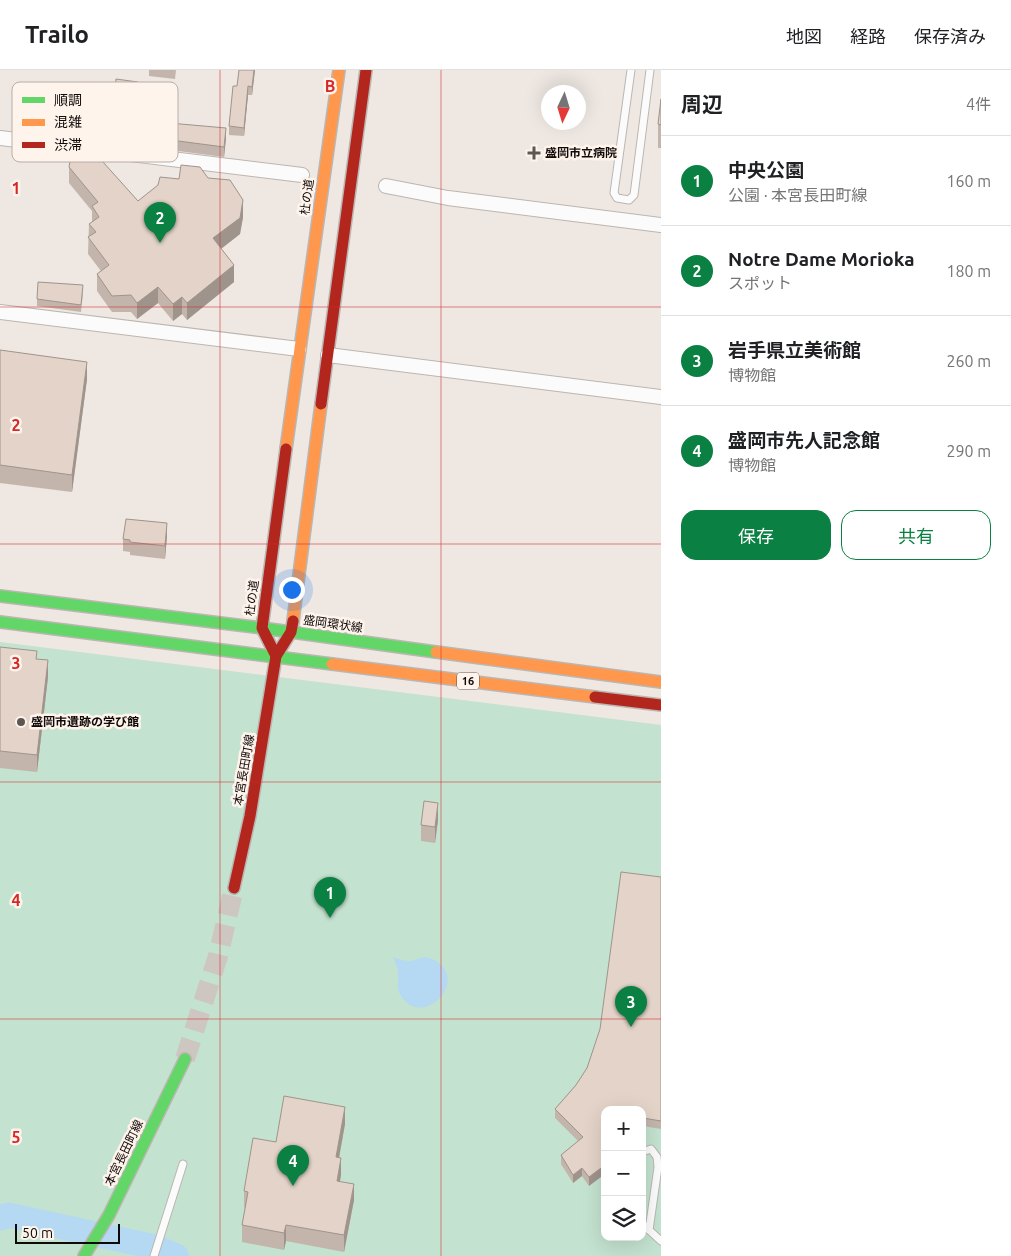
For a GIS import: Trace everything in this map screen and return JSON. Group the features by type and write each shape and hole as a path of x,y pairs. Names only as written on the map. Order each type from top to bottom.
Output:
{"main road":[{"name":"杜の道","path":"276,656 262,628 339,70"},
{"path":"276,656 291,632 366,70"},
{"name":"盛岡環状線","path":"0,596 262,628 661,682"},
{"name":"16","path":"0,622 661,705"},
{"name":"本宮長田町線","path":"234,888 250,816 276,656"},
{"name":"本宮長田町線","path":"84,1256 109,1215 185,1059"}],"street":[{"path":"178,160 302,175"},
{"path":"386,186 448,198 661,225"},
{"path":"0,312 299,349"},
{"path":"328,355 661,397"}],"lane":[{"path":"631,70 614,193 617,198 629,200 634,195 650,70"},
{"path":"645,1151 651,1149 657,1157 658,1166 649,1230"},
{"path":"154,1256 183,1164"},
{"path":"646,1227 661,1241"}],"green space":[{"path":"0,642 661,725 661,1256 0,1256"}],"water":[{"path":"393,957 412,961 427,957 434,960 444,969 448,979 445,990 439,999 430,1005 420,1008 409,1004 400,994 398,970"}],"building":[{"path":"239,70 254,70 252,87 248,86 244,128 229,126 233,86 237,86"},
{"path":"116,79 138,82 116,82"},
{"path":"661,99 661,125 658,124"},
{"path":"178,124 226,128 224,147 178,141"},
{"path":"70,162 103,162 138,201 158,185 160,177 179,179 181,165 200,167 208,178 230,180 243,200 240,218 213,238 234,265 187,303 182,297 173,304 158,287 137,303 131,295 112,296 97,274 109,265 88,237 96,232 89,224 99,217 92,206 98,202 69,167"},
{"path":"38,282 83,285 81,305 37,299"},
{"path":"0,350 87,362 72,475 0,465"},
{"path":"126,519 167,523 165,546 130,542 130,540 123,539"},
{"name":"盛岡市遺跡の学び館","path":"0,647 37,651 36,659 48,660 37,755 0,751"},
{"path":"424,801 438,803 435,827 421,825"},
{"path":"621,872 661,877 661,1121 646,1118 646,1106 601,1106 601,1168 589,1177 582,1168 573,1175 561,1155 583,1137 555,1109 576,1085 587,1068 600,1029"},
{"path":"284,1096 345,1107 336,1157 341,1158 337,1181 354,1184 344,1235 286,1225 284,1233 242,1225 248,1192 244,1191 253,1138 276,1142"}],"waterway":[{"path":"0,1218 8,1215 155,1247 176,1256"}],"tunnel":[{"path":"185,1059 218,956 234,888"}],"traffic: fast":[{"path":"0,596 262,628 436,652"},
{"path":"0,622 332,664"},
{"path":"84,1256 109,1215 185,1059"}],"traffic: slow":[{"path":"286,449 339,70"},
{"path":"293,621 321,404"},
{"path":"436,652 661,682"},
{"path":"332,664 595,697"}],"traffic: jam":[{"path":"321,404 366,70"},
{"path":"276,656 262,628 286,449"},
{"path":"234,888 250,816 276,656 291,632 293,621"},
{"path":"595,697 661,705"}],"place":[{"name":"盛岡市立病院","path":"534,153"},
{"name":"Notre Dame Morioka","path":"160,243"},
{"name":"盛岡市遺跡の学び館","path":"21,722"},
{"name":"中央公園","path":"330,918"},
{"name":"岩手県立美術館","path":"631,1027"},
{"name":"盛岡市先人記念館","path":"293,1186"}]}
